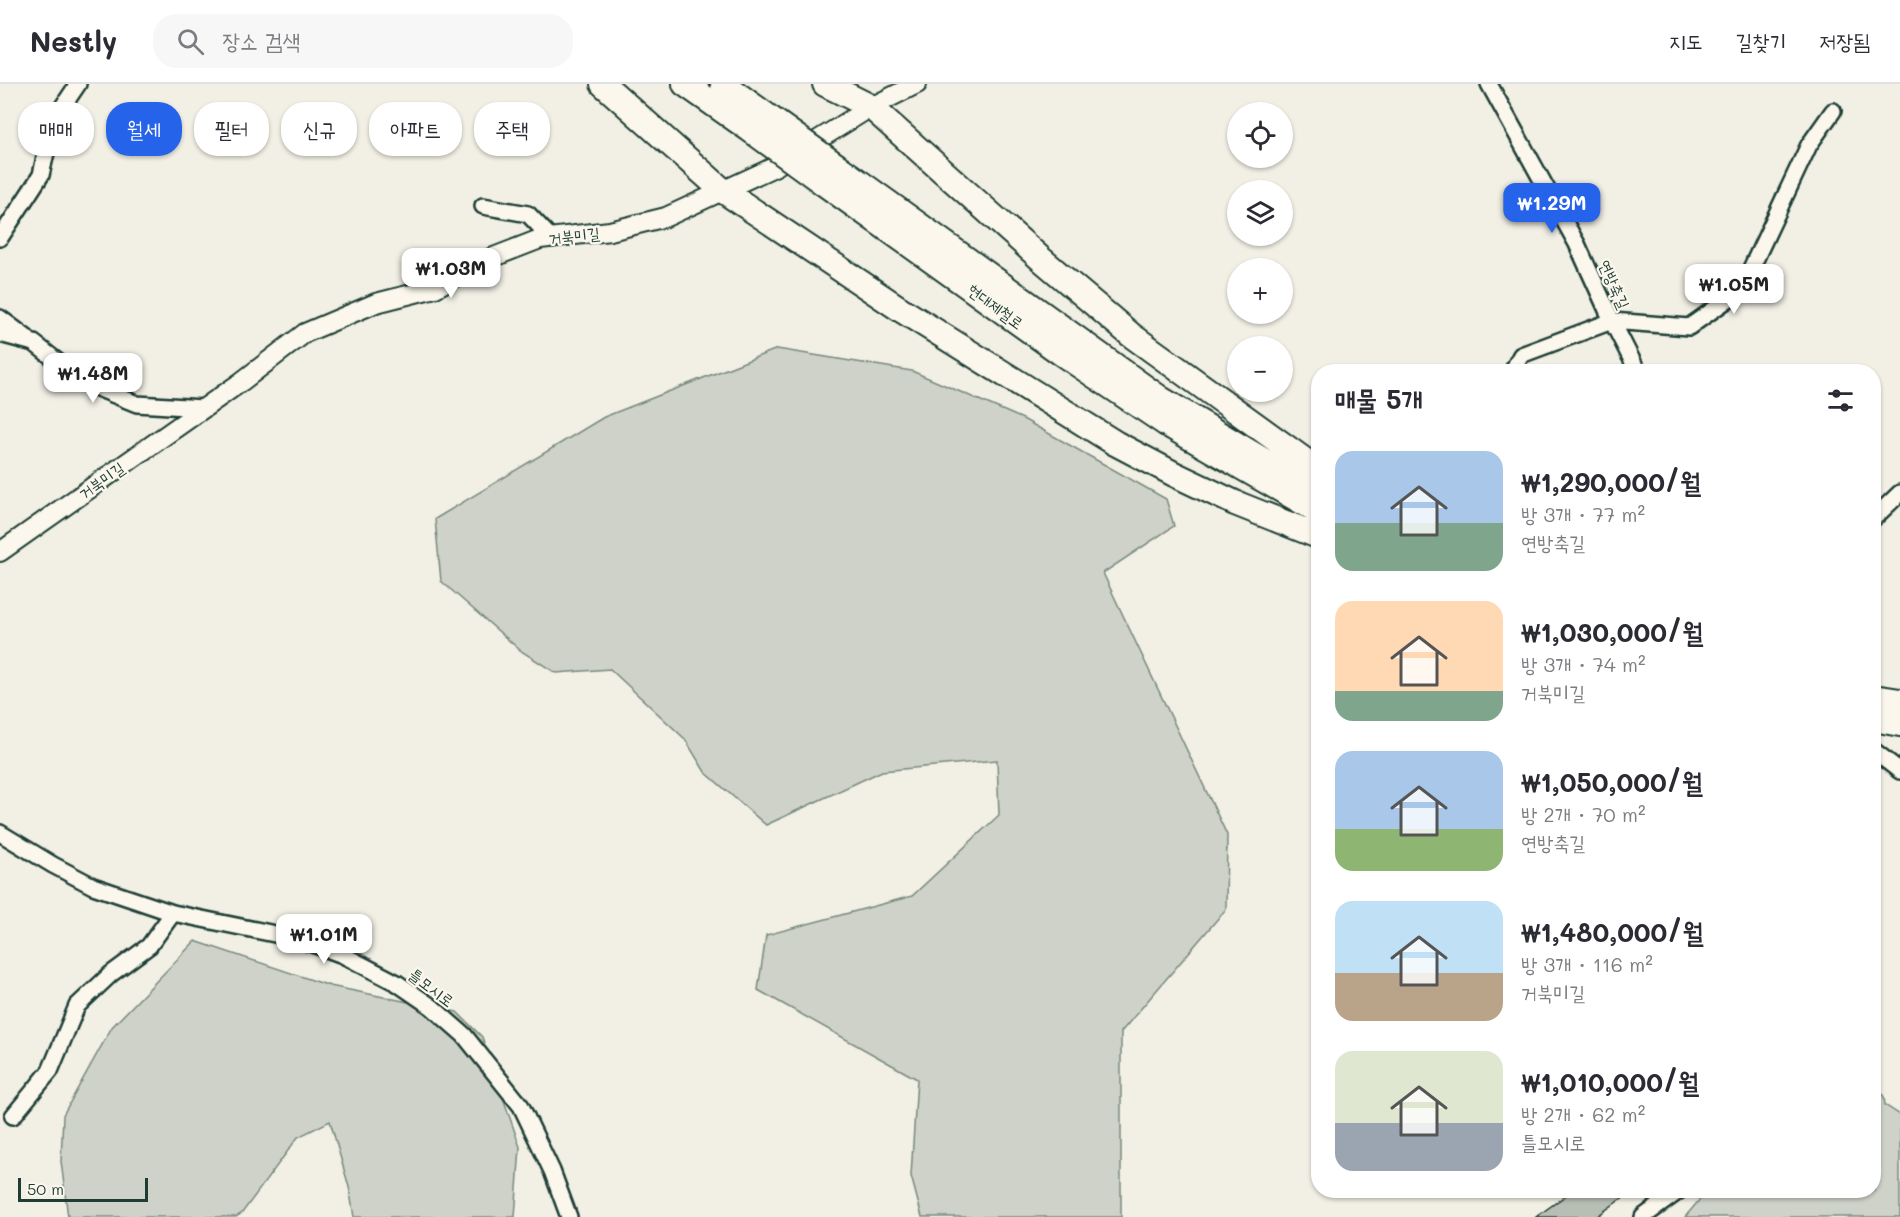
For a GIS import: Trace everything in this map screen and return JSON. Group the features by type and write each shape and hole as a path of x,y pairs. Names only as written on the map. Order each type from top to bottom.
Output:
{"highway":[{"path":"603,84 722,190 900,309 1115,443 1235,503 1311,533"},
{"name":"현대제철로","path":"685,84 761,124 1061,353 1165,423 1311,507"},
{"name":"현대제철로","path":"723,84 761,124"},
{"path":"825,84 871,107 1041,259 1131,335 1311,465"},
{"name":"현대제철로","path":"829,174 1161,399 1311,489"},
{"path":"1881,698 1900,701"},
{"path":"1881,720 1900,724"}],"street":[{"path":"0,238 41,175 53,121 78,84"},
{"name":"거북미길","path":"0,552 305,333 376,303 435,288 486,260 540,238 610,231 666,218 776,166 871,107 917,84"},
{"name":"연방축길","path":"1489,84 1577,244 1634,364"},
{"path":"1516,364 1521,355 1612,321 1689,327 1741,290 1809,145 1833,111"},
{"path":"483,206 528,214 551,238"},
{"path":"0,318 85,383 137,404 203,408"},
{"path":"0,334 34,343"},
{"path":"1881,511 1900,493"},
{"path":"1881,756 1900,771"},
{"name":"틀모시로","path":"0,832 52,865 93,886 173,913 299,939 344,955 397,983 432,1007 464,1035 522,1106 552,1171 569,1217"},
{"path":"13,1116 50,1071 76,1006 111,974 149,946 173,913"},
{"path":"1643,1217 1669,1198"}],"shaded area":[{"path":"777,349 912,371 1023,419 1166,499 1174,526 1103,573 1227,835 1226,909 1121,1032 1121,1217 922,1217 911,1176 917,1079 758,990 766,935 912,896 999,815 997,760 882,771 766,825 705,772 685,739 610,669 556,673 521,651 441,581 435,519 604,417"},
{"path":"195,941 330,986 457,1012 482,1037 520,1147 515,1217 354,1217 349,1187 330,1121 298,1137 242,1213 236,1217 68,1217 61,1161 63,1115 112,1027"},
{"path":"1881,1092 1885,1105 1900,1115 1900,1217 1685,1217 1701,1198 1881,1198"}],"building":[{"path":"1562,1198 1622,1198 1596,1217 1536,1217"}]}
